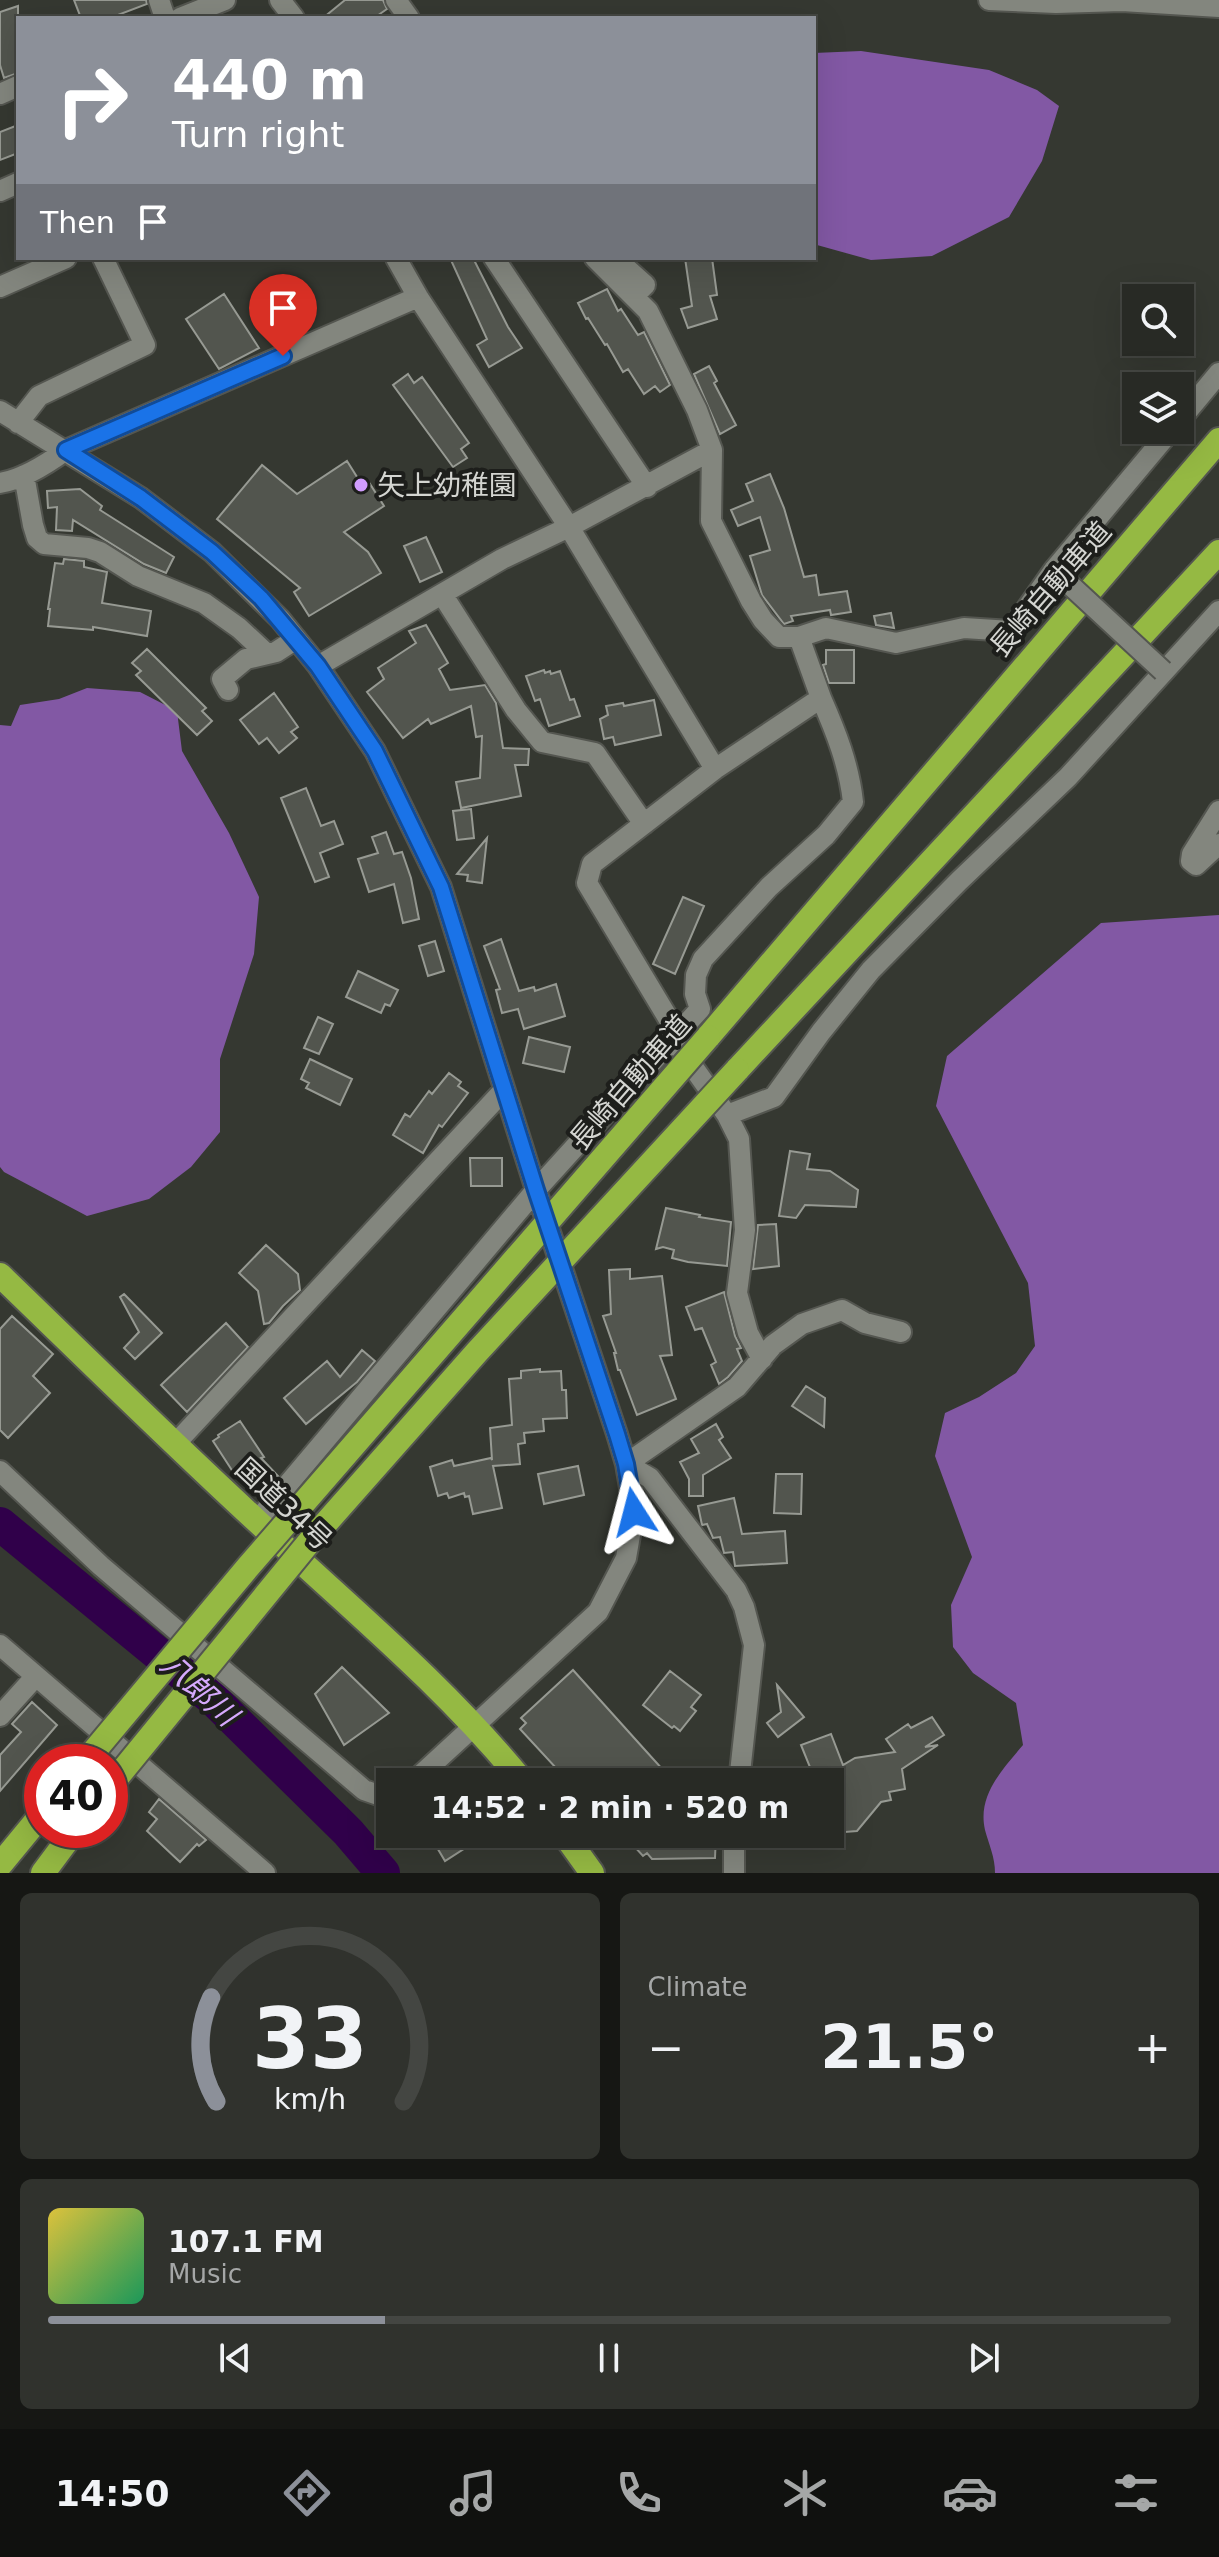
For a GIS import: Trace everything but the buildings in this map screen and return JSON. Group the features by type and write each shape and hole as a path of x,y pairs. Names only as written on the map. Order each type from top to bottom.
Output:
{"highway":[{"name":"長崎自動車道","path":"100,1744 248,1567 708,1037 1219,440"},
{"path":"128,1764 310,1541 477,1352 1219,552"},
{"name":"国道34号","path":"0,1275 257,1521 390,1643 475,1727 511,1768"},
{"path":"0,1865 24,1836"},
{"path":"43,1873 62,1848"},
{"path":"574,1848 592,1873"}],"street":[{"path":"185,16 225,0"},
{"path":"280,0 292,16"},
{"path":"989,0 1166,2 1219,7"},
{"path":"0,287 61,260"},
{"path":"18,423 39,396 145,345 104,260"},
{"path":"397,260 418,297 569,527 715,769"},
{"path":"597,260 648,311 697,410 712,450 711,521 763,620 779,637 799,637 826,628 896,643 964,628 1011,631 1054,570 1159,444"},
{"path":"617,260 645,285 634,296"},
{"path":"497,264 647,487"},
{"path":"0,483 48,464 66,450 418,297"},
{"path":"1194,403 1219,373"},
{"path":"0,411 141,498 212,552 261,598 296,639 318,666 375,751 441,887 536,1190 595,1363 626,1464 634,1512 626,1558 598,1612 429,1768"},
{"path":"318,666 502,559 647,487 712,450"},
{"path":"24,475 33,525 37,538 44,544 100,552 138,576 204,603 239,628 267,654"},
{"path":"1054,570 1163,671"},
{"path":"442,594 516,710 542,742 595,753 644,824"},
{"path":"727,1115 774,1097 871,970 1068,777 1219,611"},
{"path":"257,1521 536,1190 700,1009 695,994 696,975 703,959 769,887 826,835 853,802 851,781 839,737 799,637"},
{"path":"228,690 222,679 246,659 276,652 296,639"},
{"path":"762,1359 748,1333 737,1293 745,1230 739,1139 727,1115 674,1035 587,883 592,864 715,769 821,698"},
{"path":"1219,811 1192,854 1191,861 1196,865 1219,844"},
{"path":"176,1443 504,1090"},
{"path":"626,1464 737,1387 773,1345 802,1324 842,1310 865,1323 901,1332"},
{"path":"626,1464 650,1478 736,1590 744,1607 754,1645 741,1768"},
{"path":"0,1471 101,1566 364,1790 376,1794"},
{"path":"0,1645 265,1872"},
{"path":"0,1716 36,1676"},
{"path":"734,1848 734,1873"}],"shaded area":[{"path":"861,51 989,70 1037,90 1059,106 1042,161 1009,217 932,256 871,260 817,245 816,53"},
{"path":"87,688 140,692 177,711 182,751 229,833 259,897 254,954 220,1059 220,1132 191,1167 149,1199 87,1216 0,1167 0,725 11,726 20,705 59,699"},
{"path":"1219,915 1219,1873 995,1873 985,1830 985,1805 994,1783 1023,1745 1016,1703 973,1673 953,1647 951,1605 972,1557 935,1456 945,1413 979,1397 1016,1373 1035,1346 1028,1283 936,1106 947,1056 1101,923"}],"waterway":[{"name":"八郎川","path":"0,1524 212,1698 348,1832 383,1873"}],"place":[{"name":"矢上幼稚園","path":"361,485"}],"route":[{"path":"283,356 66,450 141,498 212,552 261,598 318,666 358,723 390,779 441,887 617,1434 626,1464 634,1512"}]}
